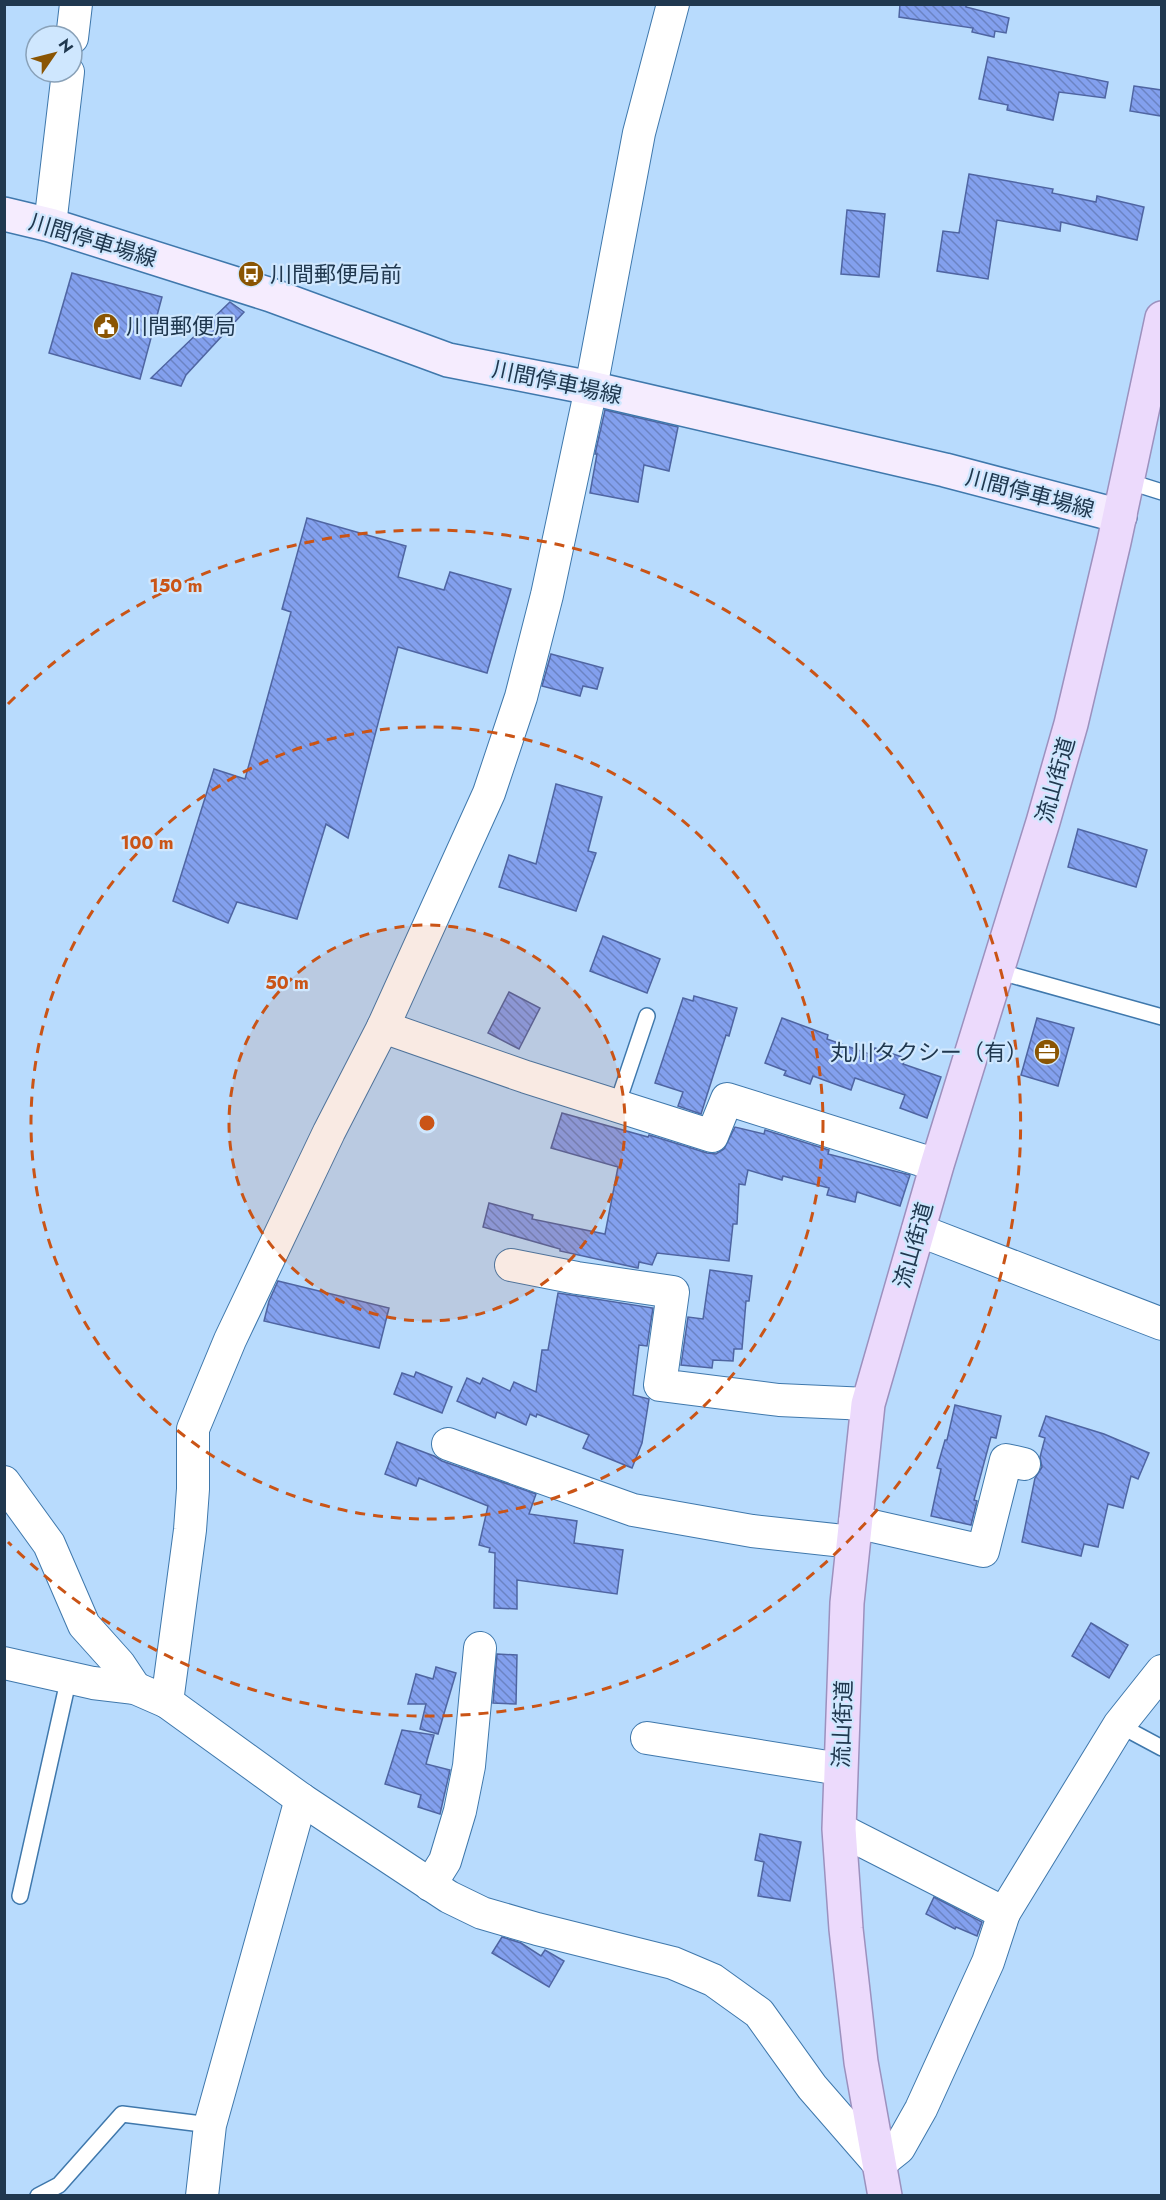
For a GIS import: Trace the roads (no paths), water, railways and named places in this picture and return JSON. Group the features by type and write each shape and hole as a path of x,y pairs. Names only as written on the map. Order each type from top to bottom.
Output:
{"main road":[{"name":"川間停車場線","path":"4,214 50,225 271,295 448,360 591,388 945,470 1120,516"},
{"name":"流山街道","path":"887,2185 861,2062 846,1929 839,1829 847,1603 868,1404 937,1165 1071,724 1120,516 1161,318"}],"street":[{"path":"74,24 76,4"},
{"path":"167,1702 190,1530 193,1429 235,1330 329,1132 383,1027 489,793 521,697 547,595 591,388 639,133 672,4"},
{"path":"50,225 67,84"},
{"path":"383,1027 526,1077 712,1136 727,1099 937,1165"},
{"path":"918,1230 1161,1324"},
{"path":"511,1264 577,1278 673,1292 660,1385 780,1400 868,1404"},
{"path":"448,1444 633,1510 752,1531 854,1532 983,1551 1006,1460 1024,1464"},
{"path":"4,1482 49,1544 84,1625 119,1664 135,1688"},
{"path":"430,1885 445,1861 460,1811 469,1766 480,1648"},
{"path":"4,1663 135,1688 167,1702 301,1799 430,1885 449,1897 482,1912 537,1929 673,1963 713,1980 759,2013 812,2088 887,2185"},
{"path":"887,2185 899,2148 921,2109 988,1962 1004,1913 1119,1725 1161,1671"},
{"path":"647,1738 840,1769"},
{"path":"202,2196 210,2125 301,1799"},
{"path":"839,1829 1004,1913"}],"lane":[{"path":"1127,481 1161,492"},
{"path":"997,971 1161,1017"},
{"path":"617,1105 647,1016"},
{"path":"20,1896 69,1677"},
{"path":"1119,1725 1161,1748"},
{"path":"38,2196 59,2185 122,2114 210,2125"}],"place":[{"name":"川間郵便局前","path":"251,274"},
{"name":"川間郵便局","path":"106,326"},
{"name":"丸川タクシー（有）","path":"1047,1052"}]}
